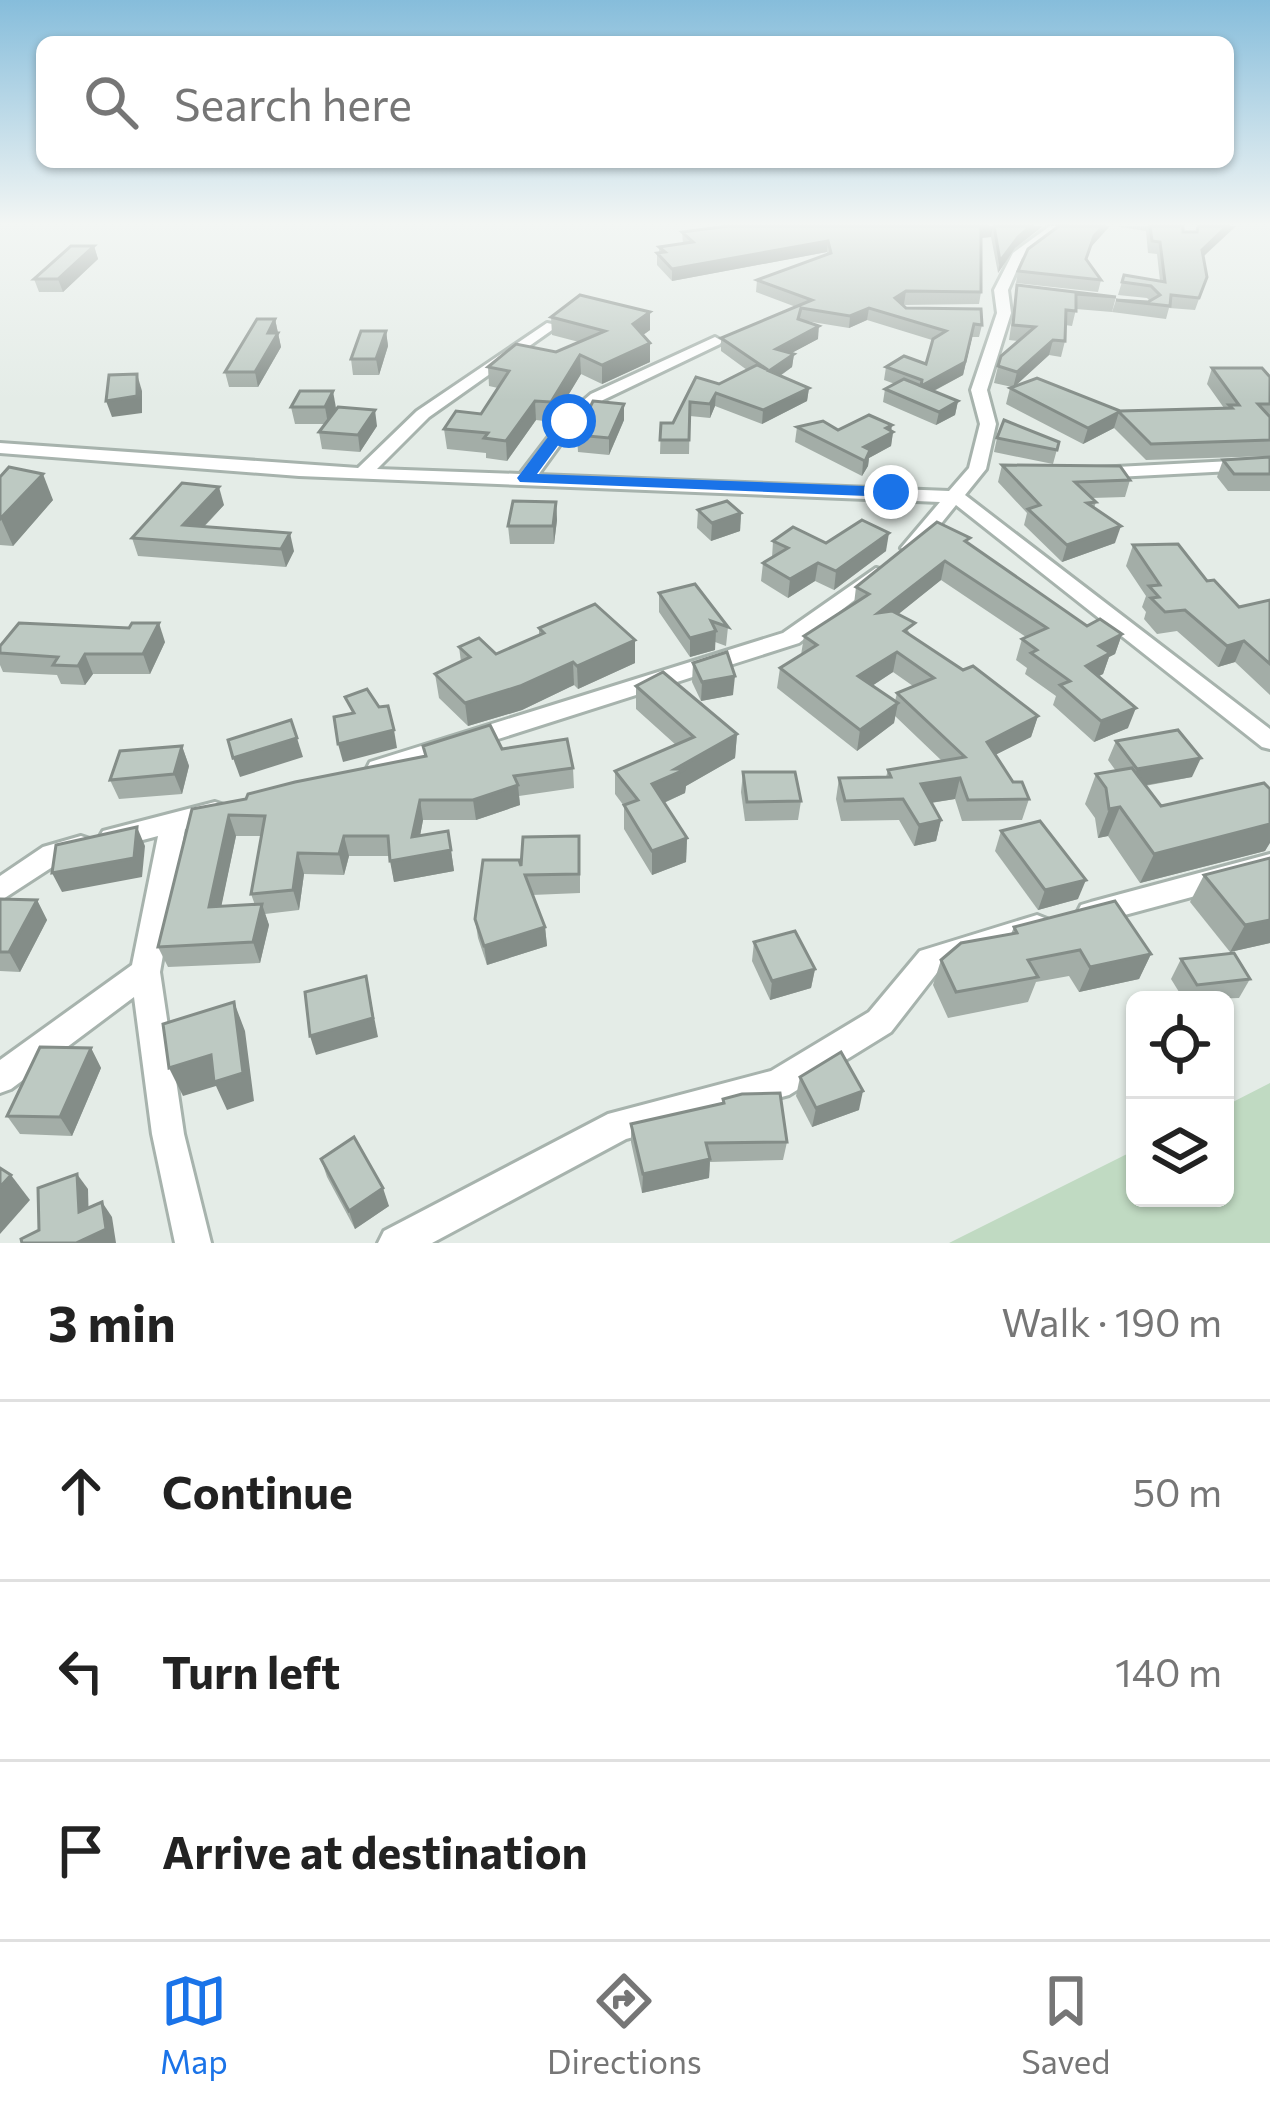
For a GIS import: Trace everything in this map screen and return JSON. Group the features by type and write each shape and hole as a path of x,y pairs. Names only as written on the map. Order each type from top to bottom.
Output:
{"street":[{"path":"357,774 791,638 912,547 987,469 988,424 979,390 1004,313 1004,284"},
{"path":"1001,290 1020,291"},
{"path":"984,313 1004,313"},
{"path":"363,473 423,414 547,327"},
{"path":"526,478 569,421 597,397 715,341"},
{"path":"0,448 363,473 957,497 1270,741"},
{"path":"1077,475 1270,464"},
{"path":"0,890 52,854 243,804"},
{"path":"175,822 145,972 168,1134 193,1243"},
{"path":"396,1243 620,1125 778,1084 880,1022 930,960 960,947 1270,865"},
{"path":"0,1078 145,972"}],"green space":[{"path":"1270,1083 1270,1243 949,1243 1126,1154 1126,1207 1234,1207 1234,1101"}],"building":[{"path":"768,284 981,284 981,292 906,291 895,298 906,308 981,309 982,325 974,324 965,362 921,386 922,380 886,367 904,356 926,364 933,339 946,331 869,308 850,316 801,308 798,319 819,326 776,349 794,354 769,371 809,388 763,410 716,393 710,404 690,402 689,440 660,440 661,423 673,423 696,377 719,384 757,365 768,370 721,338 812,300"},
{"path":"1137,284 1204,284 1199,298 1171,295 1170,306 1116,300 1148,302 1160,295 1151,286"},
{"path":"1017,285 1116,297 1076,294 1076,311 1066,310 1065,341 1053,340 1017,372 998,366 1001,356 1035,327 1013,325"},
{"path":"580,295 650,312 633,324 650,343 602,365 580,355 551,402 535,401 506,441 484,438 488,433 444,429 456,411 481,414 509,371 488,367 516,344 556,352 605,331 551,317"},
{"path":"257,319 275,319 268,333 278,333 255,372 225,372"},
{"path":"361,331 386,331 376,359 351,359"},
{"path":"1212,368 1262,368 1270,377 1270,404 1258,404 1270,417 1270,440 1151,444 1119,412 1088,428 1010,388 1037,378 1120,411 1239,405"},
{"path":"137,374 137,396 106,401 109,375"},
{"path":"904,379 958,401 939,412 885,389"},
{"path":"300,391 333,391 325,407 291,407"},
{"path":"593,401 624,404 609,438 577,435"},
{"path":"338,407 375,410 358,435 319,432"},
{"path":"869,415 892,425 886,428 893,432 864,447 870,450 865,461 797,427 823,421 838,430"},
{"path":"1004,420 1059,442 1057,450 997,438"},
{"path":"1270,457 1270,474 1234,474 1223,460"},
{"path":"1002,465 1120,466 1130,480 1075,482 1096,502 1087,503 1121,526 1067,545 1028,509 1040,505"},
{"path":"9,467 43,474 0,519 0,477"},
{"path":"182,483 219,487 183,525 290,533 281,549 132,538"},
{"path":"513,501 556,502 553,526 508,526"},
{"path":"727,501 741,513 712,523 698,510"},
{"path":"862,520 889,533 836,571 818,563 790,579 763,563 788,548 773,541 793,527 826,543"},
{"path":"937,522 970,538 965,541 1087,626 1100,619 1122,634 1099,646 1110,653 1086,666 1136,708 1101,721 1060,685 1070,681 1031,653 1037,650 1022,639 1047,628 945,561 878,613 892,611 915,623 904,631 963,670 973,666 1038,716 987,742 1013,782 1022,782 1029,799 968,800 960,778 921,784 941,820 919,825 903,799 845,801 839,778 891,777 888,770 965,757 897,693 934,678 897,652 858,676 898,703 860,730 780,668 817,645 804,636 869,594 856,587"},
{"path":"1178,544 1207,581 1214,580 1239,607 1270,600 1270,664 1244,641 1227,646 1185,610 1165,612 1151,598 1159,597 1149,586 1160,585 1133,545"},
{"path":"695,584 728,627 711,621 716,631 690,638 659,593"},
{"path":"595,604 635,640 577,666 573,662 520,686 465,703 435,674 470,657 459,647 479,638 496,654 544,633 539,628"},
{"path":"19,623 129,628 132,623 159,623 143,654 85,654 78,666 53,665 58,657 0,653 0,646"},
{"path":"727,652 735,676 702,682 693,663"},
{"path":"663,672 737,734 675,769 686,769 652,784 687,838 652,851 624,805 638,800 615,771 694,737 636,686"},
{"path":"367,689 379,707 388,706 394,730 338,744 334,717 354,713 345,697"},
{"path":"291,720 297,738 233,758 228,740"},
{"path":"490,725 502,749 567,739 573,768 514,776 518,785 473,800 420,800 412,837 448,831 451,850 390,861 388,836 344,836 339,854 298,853 293,890 251,894 265,816 229,815 209,907 262,904 253,942 158,947 192,809 426,756 423,746"},
{"path":"1178,730 1201,758 1137,769 1116,741"},
{"path":"182,746 174,774 110,780 120,751"},
{"path":"1132,768 1161,806 1264,783 1270,789 1270,824 1154,854 1120,807 1109,809 1106,788 1096,774"},
{"path":"743,772 795,772 801,801 747,802"},
{"path":"1040,821 1086,880 1045,890 1001,831"},
{"path":"137,827 134,858 52,873 56,845"},
{"path":"579,836 579,874 525,875 545,927 484,946 475,919 483,860 519,860 521,866 523,837"},
{"path":"1270,858 1270,920 1245,925 1204,875"},
{"path":"0,899 37,900 9,952 0,952"},
{"path":"1115,901 1151,954 1090,967 1080,950 1028,960 1038,977 956,992 941,960 961,943 1017,933 1014,927"},
{"path":"795,931 815,969 772,981 754,942"},
{"path":"1234,953 1250,979 1197,985 1181,959"},
{"path":"366,976 373,1018 310,1036 305,992"},
{"path":"234,1002 243,1073 214,1082 211,1055 169,1068 163,1024"},
{"path":"40,1047 91,1048 60,1117 7,1116"},
{"path":"841,1052 863,1091 816,1108 800,1077"},
{"path":"780,1093 787,1142 706,1143 710,1159 643,1174 631,1124 724,1103 723,1099 742,1094"},
{"path":"354,1137 383,1188 349,1211 321,1159"},
{"path":"0,1168 11,1175 0,1187"},
{"path":"77,1174 79,1212 102,1202 106,1229 76,1243 22,1243 21,1239 39,1230 38,1188"}],"route":[{"path":"569,421 526,478 891,492"}]}
